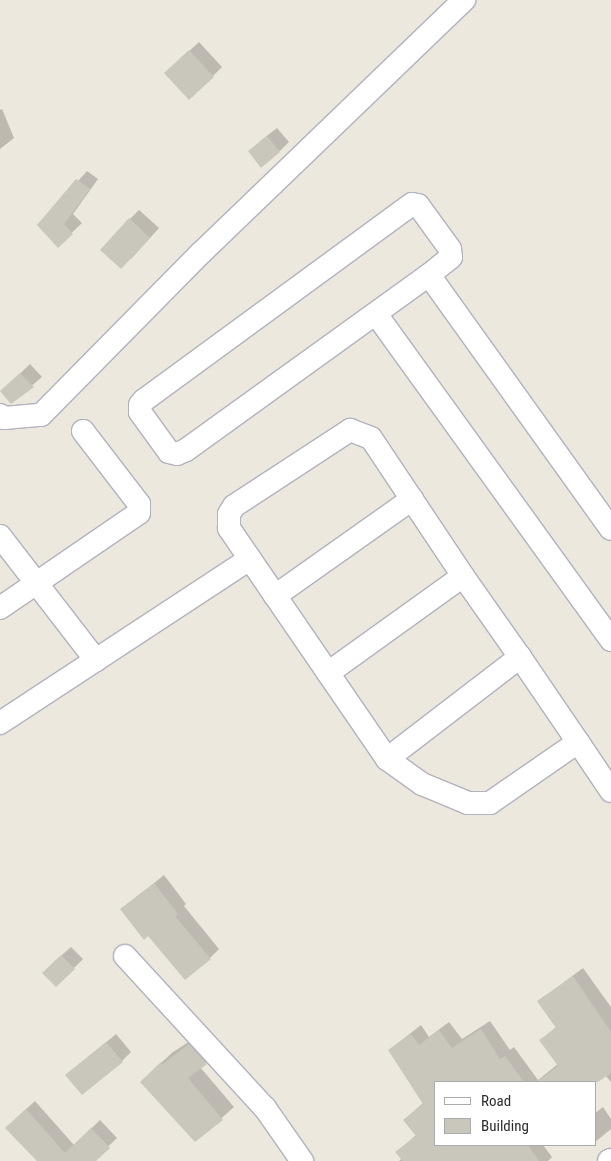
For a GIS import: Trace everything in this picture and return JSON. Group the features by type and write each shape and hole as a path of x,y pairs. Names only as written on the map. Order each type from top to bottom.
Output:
{"street":[{"path":"0,415 4,418 41,415 202,252 464,0"},
{"path":"412,204 418,205 450,248 451,257 376,314 177,454 169,452 140,412 140,405 144,400 412,204"},
{"path":"429,275 611,529"},
{"path":"376,314 607,627"},
{"path":"578,742 490,803 468,803 422,784 387,759 229,528 229,514 234,506 350,430 371,438 463,576 520,657 578,742 611,791"},
{"path":"0,608 139,513 139,504 83,431"},
{"path":"275,596 412,499"},
{"path":"0,536 96,660"},
{"path":"0,723 250,559"},
{"path":"328,673 463,576"},
{"path":"387,759 520,657"},
{"path":"125,956 265,1108 302,1161"}],"building":[{"path":"189,50 214,77 189,100 164,73"},
{"path":"267,136 280,152 261,168 248,151"},
{"path":"76,179 90,189 64,224 73,234 58,248 37,225"},
{"path":"129,218 150,238 121,269 100,250"},
{"path":"20,373 34,387 11,404 0,391"},
{"path":"154,883 178,914 175,916 211,959 185,980 148,936 144,940 120,909"},
{"path":"61,955 75,969 56,987 42,973"},
{"path":"573,976 611,1032 611,1073 598,1082 537,1081 558,1066 539,1040 556,1028 537,1001"},
{"path":"481,1029 500,1059 505,1056 523,1081 434,1081 434,1146 529,1146 539,1161 403,1161 395,1152 416,1136 403,1120 423,1104 388,1050 411,1034 419,1045 439,1030 452,1048"},
{"path":"106,1042 123,1062 82,1095 65,1075"},
{"path":"189,1044 207,1064 188,1078 223,1120 195,1142 140,1082 161,1062 163,1064"},
{"path":"26,1109 65,1153 91,1128 110,1148 96,1161 37,1161 5,1128"}]}
